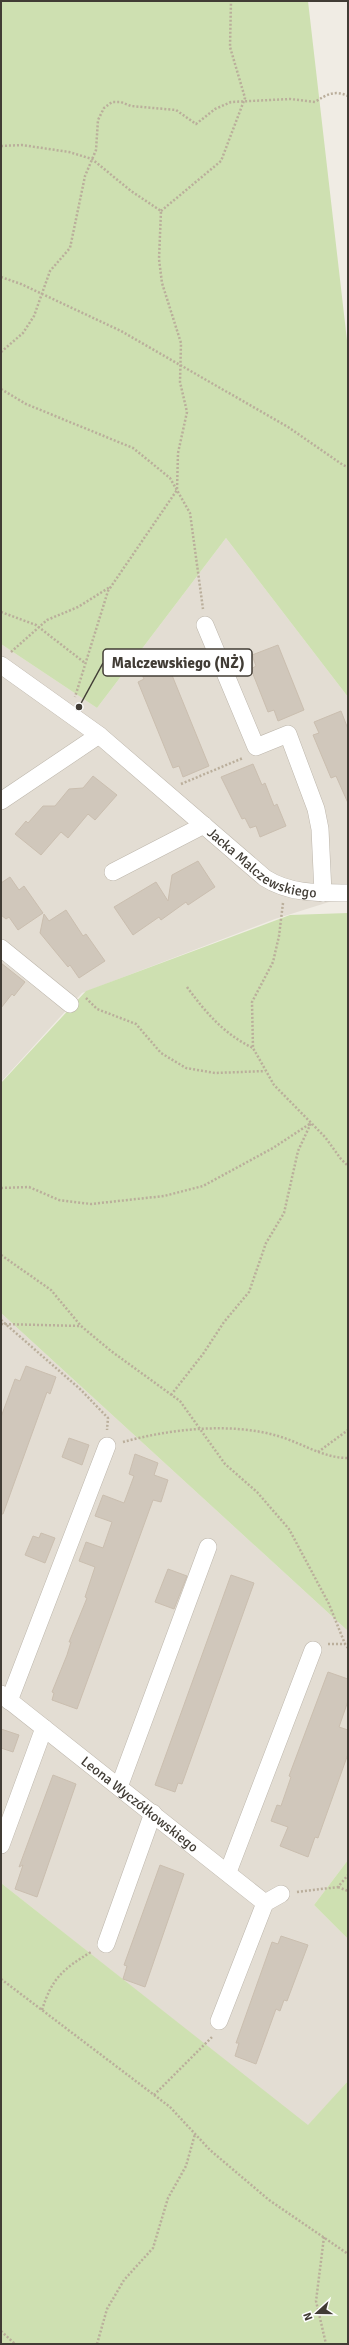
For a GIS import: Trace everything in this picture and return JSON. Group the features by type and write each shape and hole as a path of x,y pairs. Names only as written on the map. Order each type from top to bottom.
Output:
{"street":[{"path":"205,625 256,747"},
{"name":"Jacka Malczewskiego","path":"4,660 70,715 99,735 265,878 285,889 322,893 320,829 316,809 288,734 256,747"},
{"path":"1,800 99,735"},
{"path":"113,872 204,825"},
{"path":"322,893 348,893"},
{"path":"1,948 77,1000"},
{"path":"5,1698 107,1446"},
{"path":"119,1787 208,1547"},
{"path":"228,1872 313,1650"},
{"name":"Leona Wyczółkowskiego","path":"5,1698 265,1902"},
{"path":"1,1845 44,1728"},
{"path":"106,1944 153,1814"},
{"path":"219,2021 265,1902 281,1894"}],"path":[{"path":"70,715 108,591 177,490 178,453 187,412 180,382 181,343 162,283 158,259 162,211 221,161 246,98 230,47 232,1"},
{"path":"1,352 23,333 34,316 50,271 70,248 85,176 98,138 98,120 104,108 112,102 120,102 131,106 176,110 196,124 216,109 231,102 290,99 315,102 327,94 338,92 348,96"},
{"path":"1,146 22,145 69,152 92,159 131,191 162,211"},
{"path":"1,277 21,284 42,296 121,331 180,367 288,427 348,467"},
{"path":"1,389 26,404 133,448 170,478 190,513 205,625"},
{"path":"4,660 48,620 78,607 112,586"},
{"path":"1,612 40,627 85,663"},
{"path":"164,791 252,754 256,747"},
{"path":"285,889 279,936 273,962 252,1002 253,1048 274,1085 311,1123 348,1166"},
{"path":"187,986 207,1015 239,1041 253,1048"},
{"path":"77,1000 136,1024 161,1053 186,1068 215,1073 266,1071"},
{"path":"1,1188 29,1187 59,1200 91,1204 164,1196 203,1186 266,1152 311,1123"},
{"path":"171,1395 203,1354 224,1322 249,1292 266,1243 284,1213 298,1151 311,1123"},
{"path":"1,1255 51,1290 81,1326 111,1351 180,1402 225,1464 257,1492 289,1530 328,1604 345,1644"},
{"path":"1,1320 80,1389 108,1418 107,1446 155,1433 200,1429 247,1431 278,1436 332,1458 348,1458"},
{"path":"1,1324 81,1326"},
{"path":"318,1452 348,1430"},
{"path":"338,1887 348,1874"},
{"path":"281,1894 338,1887 348,1891"},
{"path":"42,2010 46,1995 62,1971 106,1944"},
{"path":"1,1979 170,2107 210,2150 269,2200 348,2254"},
{"path":"154,2094 212,2039 219,2021"},
{"path":"97,2344 107,2309 124,2280 153,2248 168,2198 186,2166 195,2134"},
{"path":"324,2237 316,2301 326,2344"},
{"path":"1,2331 15,2344"}],"shaded area":[{"path":"226,538 348,697 348,896 275,919 82,993 1,1082 1,644 97,708"},
{"path":"1,1313 348,1631 348,1860 314,1905 348,1939 348,2081 308,2126 1,1883"}],"green space":[{"path":"1,1 308,1 348,349 348,697 226,538 97,708 1,644"},
{"path":"348,913 348,1631 1,1313 1,1083 86,991 290,915"},
{"path":"348,1860 348,1939 314,1905"},
{"path":"1,1883 308,2125 348,2081 348,2344 1,2344"}],"building":[{"path":"278,645 304,710 278,721 274,710 268,712 251,669 256,666 252,655"},
{"path":"165,658 209,766 183,777 179,766 173,768 138,682 144,679 139,668"},
{"path":"341,711 348,729 348,803 336,776 331,778 313,735 319,733 314,722"},
{"path":"253,764 262,785 265,783 274,806 277,804 286,826 260,837 256,826 250,828 245,818 242,819 221,777"},
{"path":"93,776 117,795 95,820 88,814 68,838 61,832 41,855 15,834 26,821 28,823 43,806 55,806 69,789 83,788"},
{"path":"198,861 215,887 188,905 186,902 161,920 159,917 133,935 114,907 156,882 168,901 172,875"},
{"path":"10,877 19,890 24,886 43,913 18,930 9,917 6,919 1,915 1,883"},
{"path":"66,910 83,936 86,934 105,961 79,978 70,965 68,967 40,933 44,914 49,921"},
{"path":"1,963 25,982 14,996 12,994 1,1008"},
{"path":"26,1366 56,1377 50,1394 47,1392 3,1514 1,1514 1,1417 15,1379 20,1381"},
{"path":"69,1438 89,1445 82,1465 62,1457"},
{"path":"135,1454 158,1463 154,1475 168,1480 161,1502 153,1500 77,1709 52,1700 54,1693 52,1692 67,1655 71,1642 69,1642 87,1598 85,1597 95,1567 79,1561 86,1542 103,1548 112,1522 95,1516 103,1495 124,1503 134,1476 129,1474"},
{"path":"41,1533 55,1538 45,1563 25,1555 33,1536 39,1538"},
{"path":"168,1569 187,1576 174,1609 155,1602"},
{"path":"231,1575 254,1583 182,1784 178,1783 175,1792 155,1785"},
{"path":"328,1672 348,1679 348,1701 339,1727 348,1730 348,1754 318,1838 315,1837 308,1857 280,1846 288,1827 271,1821 277,1805 281,1806 291,1777 289,1776"},
{"path":"1,1729 19,1735 13,1752 1,1748"},
{"path":"53,1775 76,1784 37,1897 15,1889 23,1865 19,1867"},
{"path":"160,1865 184,1874 145,1987 123,1979 127,1966 124,1965"},
{"path":"281,1936 308,1945 287,2001 284,2000 280,2011 276,2009 256,2064 235,2056 239,2043 236,2043 272,1942 278,1944"}],"place":[{"name":"Malczewskiego (NŻ)","path":"79,707"}]}
